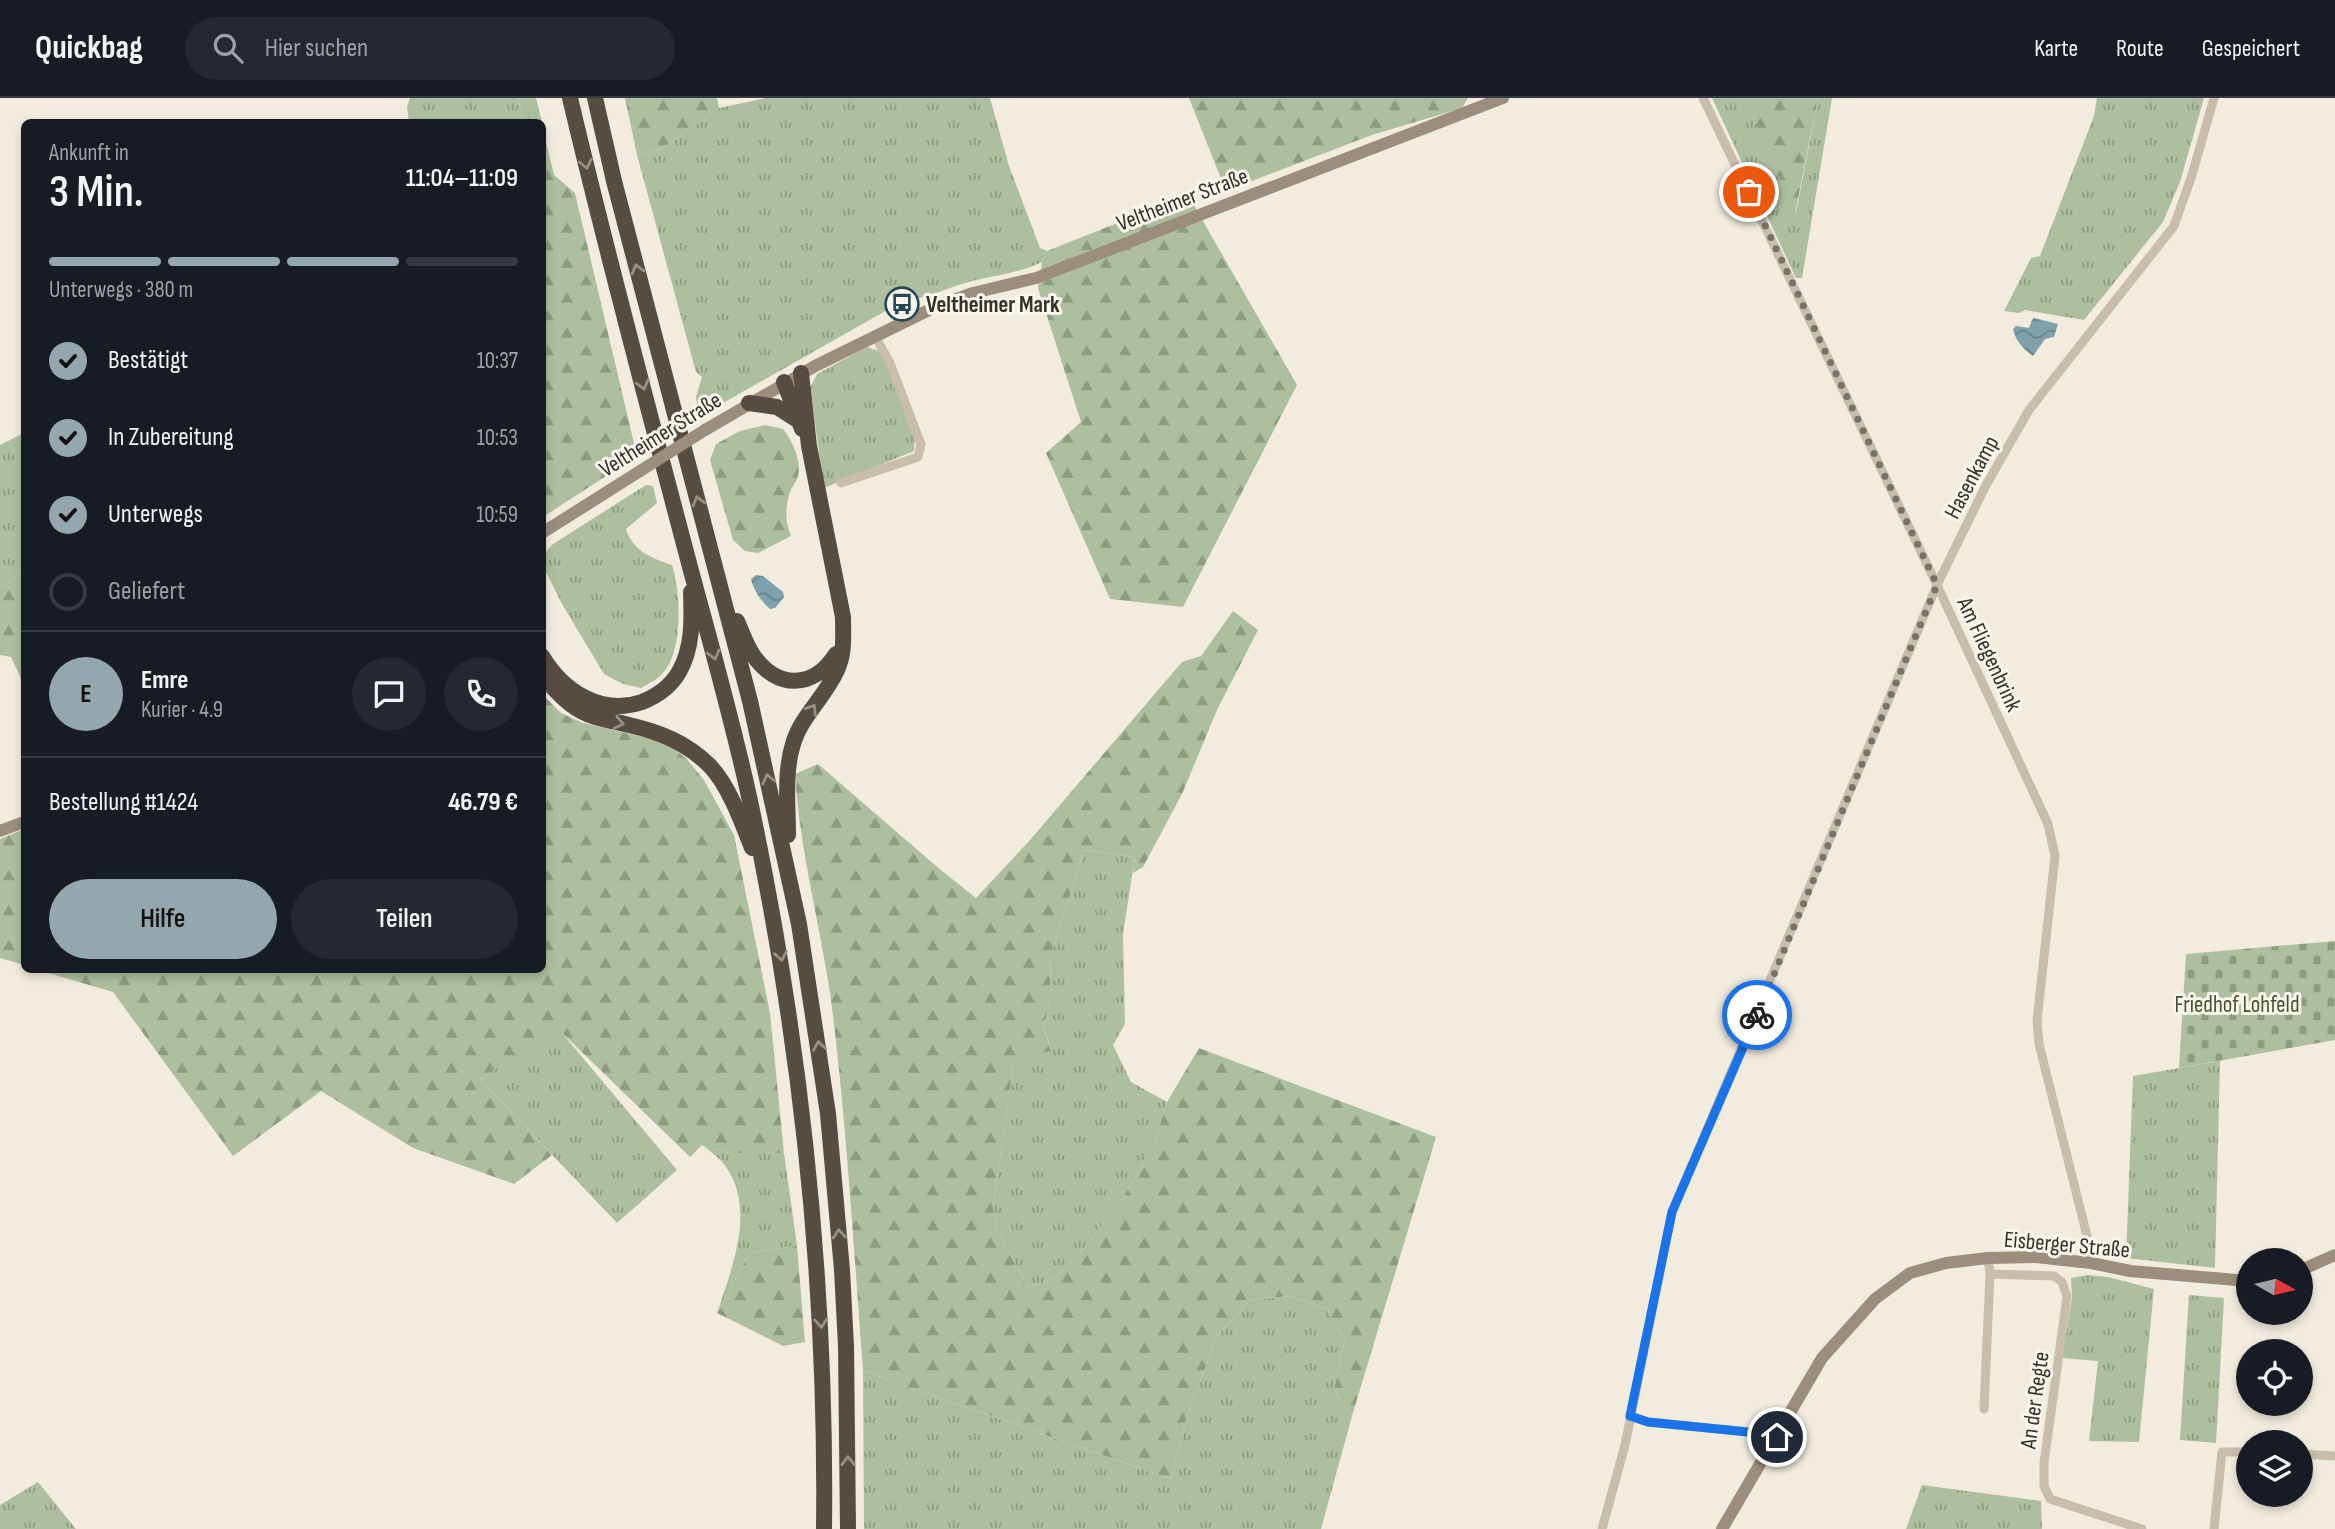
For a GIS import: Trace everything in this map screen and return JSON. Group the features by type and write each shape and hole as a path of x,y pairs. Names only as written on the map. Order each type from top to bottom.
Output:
{"highway":[{"path":"570,98 746,785 792,1024 813,1204 823,1349 824,1529"},
{"path":"595,98 750,701 789,869 815,1019 836,1196 846,1346 848,1529"},
{"path":"789,869 787,771 793,743 802,724 837,671 842,654 843,617 809,446 801,373"},
{"path":"784,382 809,446"},
{"path":"749,403 777,407 799,421"},
{"path":"546,661 565,683 580,695 608,706 638,703 665,690 679,674 688,652 692,621 690,565"},
{"path":"715,567 751,653 772,675 787,681 807,680 827,668 836,654 843,617"},
{"path":"546,680 555,692 585,713 676,740 712,768 737,809 768,889"}],"main road":[{"name":"Veltheimer Straße","path":"546,530 784,382 935,307 973,293 1035,278 1503,98"},
{"path":"0,831 21,823"},
{"path":"2314,1264 2335,1255"},
{"name":"Eisberger Straße","path":"1722,1529 1822,1357 1875,1299 1910,1273 1946,1263 1988,1258 2036,1257 2091,1263 2130,1271 2236,1280"}],"street":[{"name":"Am Fliegenbrink","path":"1703,98 1937,585 2048,824 2055,856 2037,1021 2039,1044 2087,1236 2091,1263"},
{"name":"Hasenkamp","path":"1602,1529 1630,1416 1672,1212 1937,585 1985,487 2029,410 2174,226 2214,98"},
{"path":"841,482 918,457 921,452 921,444 876,336"},
{"path":"1984,1409 1990,1274 1988,1258"},
{"name":"An der Regte","path":"1990,1274 2054,1276 2065,1288 2067,1296 2045,1463 2044,1486 2050,1499 2142,1529"},
{"path":"1630,1416 1648,1422 1777,1437"},
{"path":"2214,1529 2222,1452 2236,1452"},
{"path":"2313,1455 2335,1456"}],"green space":[{"path":"410,98 518,98 523,119 409,119 407,107"},
{"path":"518,98 536,98 541,119 523,119"},
{"path":"625,98 717,98 719,108 661,149 637,155"},
{"path":"766,98 990,98 1009,166 1040,248 1047,251 1042,262 1025,269 903,301 700,416 696,397 702,377 696,372 637,155 661,149 719,108"},
{"path":"1189,98 1468,98 1462,108 1372,135 1226,191"},
{"path":"1712,98 1752,98 1753,114 1796,213 1818,98 1832,98 1802,278 1796,278"},
{"path":"1752,98 1818,98 1795,214 1752,114"},
{"path":"2097,98 2204,98 2180,182 2163,222 2084,320 2025,310 2019,313 2004,311 2031,258 2040,256 2094,116"},
{"path":"546,142 554,175 575,193 637,456 546,515"},
{"path":"1188,195 1297,385 1183,607 1110,599 1046,453 1081,422 1038,288 1042,262 1047,251"},
{"path":"867,347 879,351 884,357 915,439 914,451 824,488 810,388 817,374"},
{"path":"765,425 783,429 795,451 799,470 790,492 787,509 791,536 758,553 745,551 733,540 710,460 716,444 740,431"},
{"path":"21,434 21,572 0,589 0,445"},
{"path":"646,485 653,486 657,503 626,529 638,548 672,565 675,577 677,639 668,666 658,678 641,688 623,684 604,674 546,572 546,552 553,544"},
{"path":"21,572 21,679 11,657 0,655 0,589"},
{"path":"1233,611 1258,630 1217,710 1182,794 1143,867 1133,873 1135,857 1084,850 1051,955 1050,1000 1044,1027 1051,1051 1014,1059 993,1206 997,1229 1028,1288 1055,1278 1084,1248 1121,1201 1153,1146 1167,1102 1199,1048 1436,1137 1352,1416 1334,1390 1345,1340 1327,1308 1290,1296 1251,1300 1218,1334 1187,1416 1171,1479 863,1371 833,1015 802,835 795,774 818,764 976,898 1030,840 1182,662 1201,656"},
{"path":"546,698 561,713 583,723 652,739 671,747 686,758 704,780 734,835 770,1013 784,1153 728,1153 702,1145 690,1157 557,1028 480,1079 552,1155 514,1184 413,1148 321,1091 233,1156 113,992 48,973 546,973"},
{"path":"21,830 21,964 0,958 0,839"},
{"path":"1084,850 1135,857 1123,934 1125,1024 1113,1045 1131,1082 1167,1102 1153,1146 1121,1201 1084,1248 1055,1278 1028,1288 997,1229 993,1206 1014,1058 1051,1050 1044,1027 1050,1000 1051,955"},
{"name":"Friedhof Lohfeld","path":"2335,941 2335,1040 2179,1068 2186,954"},
{"path":"557,1027 677,1170 617,1223 480,1079"},
{"path":"2220,1061 2215,1268 2126,1258 2133,1076"},
{"path":"702,1145 728,1153 784,1153 797,1246 750,1252 717,1313 738,1239 739,1202 735,1184 726,1167"},
{"path":"797,1246 805,1342 783,1346 717,1313 750,1252"},
{"path":"2088,1275 2108,1277 2154,1289 2139,1442 2089,1441 2098,1361 2062,1358 2072,1298 2071,1278"},
{"path":"2189,1295 2224,1298 2216,1443 2180,1440"},
{"path":"1290,1296 1327,1308 1345,1340 1334,1390 1352,1416 1321,1529 864,1529 863,1371 1171,1479 1187,1416 1218,1334 1251,1300"},
{"path":"38,1482 76,1529 0,1529 0,1505"},
{"path":"1922,1485 2041,1501 2042,1529 1906,1529"}],"water":[{"path":"2034,318 2058,324 2054,337 2045,339 2033,356 2020,344 2013,329 2016,326 2029,328"},
{"path":"756,575 763,576 783,592 784,597 775,608 770,609 756,592 751,579"}],"way so far":[{"path":"1749,192 1937,585 1757,1015"}],"place":[{"name":"Veltheimer Mark","path":"902,304"}],"route":[{"path":"1757,1015 1672,1212 1630,1416 1648,1422 1777,1437"}]}
